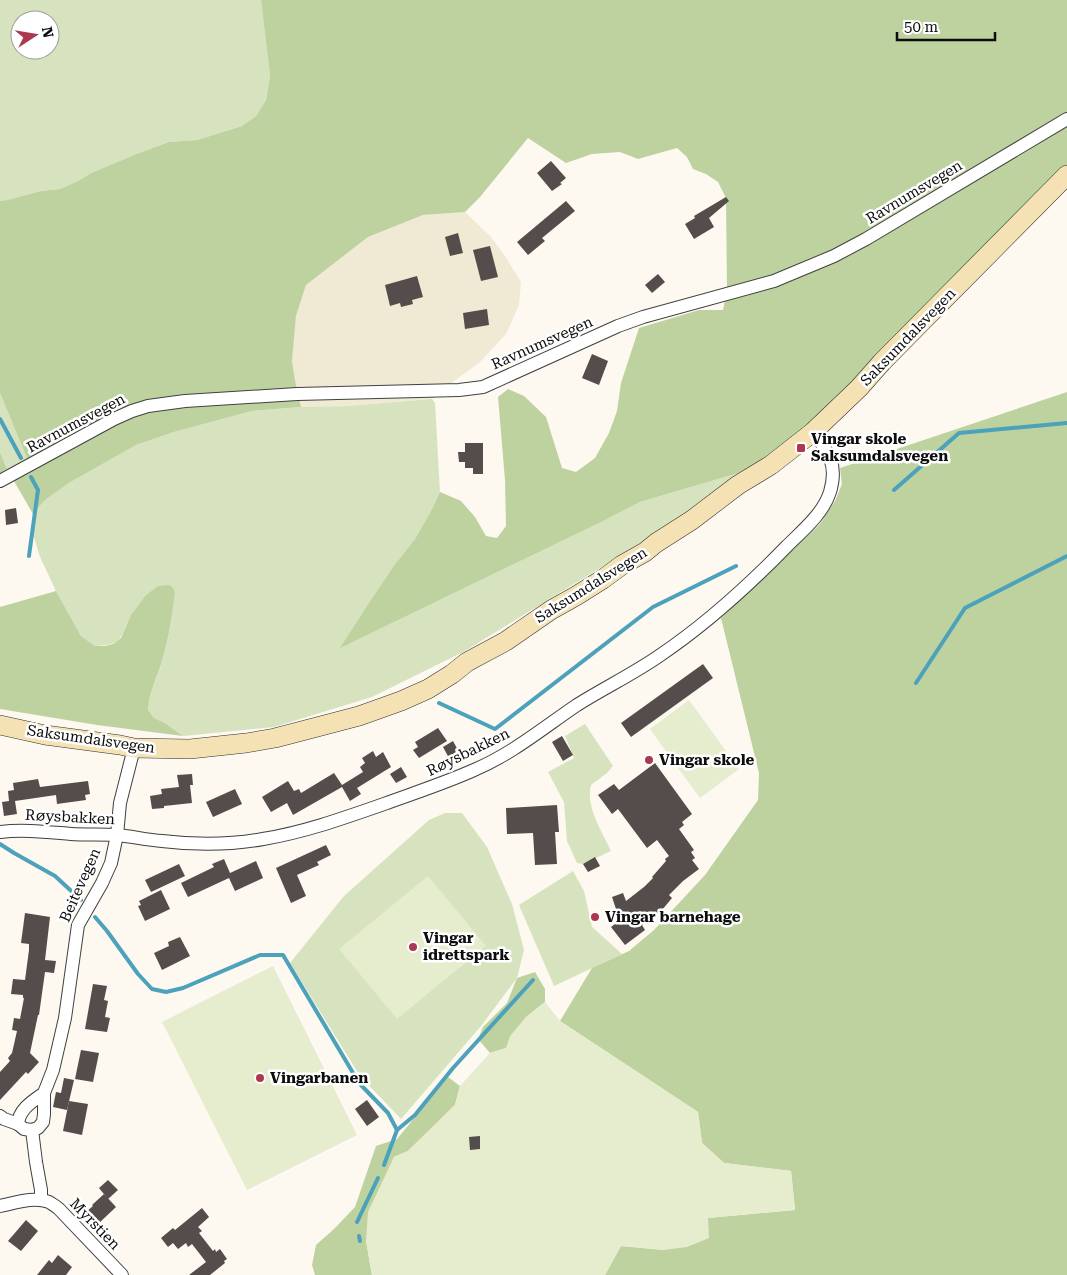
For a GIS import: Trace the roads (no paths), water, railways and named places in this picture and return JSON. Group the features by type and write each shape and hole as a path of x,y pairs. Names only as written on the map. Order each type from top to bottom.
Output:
{"main road":[{"name":"Saksumdalsvegen","path":"0,725 45,735 134,748 190,749 275,738 359,716 428,689 467,662 506,641 551,610 645,552 692,520 738,485 770,465 813,432 860,388 882,362 1067,175"}],"street":[{"name":"Ravnumsvegen","path":"0,482 114,420 148,406 185,401 297,394 459,390 484,387 643,316 774,281 834,256 866,239 1067,119"},
{"name":"Røysbakken","path":"0,832 15,830 85,835 117,835 179,843 228,844 261,840 349,817 435,787 476,770 507,754 577,705 658,657 685,638 759,574 806,527 822,507 833,480 833,466 828,450 813,432"},
{"name":"Beitevegen","path":"32,1130 38,1128 44,1114 44,1093 53,1070 63,1026 78,925 102,883 111,862 117,835 120,803 134,748"},
{"path":"18,1124 18,1117 22,1111 44,1093"},
{"path":"0,1116 18,1124 24,1129 32,1130 42,1200 34,1199 0,1206"},
{"name":"Myrstien","path":"42,1200 59,1208 122,1275"}],"waterway":[{"path":"0,419 21,458"},
{"path":"894,490 959,433 1067,423"},
{"path":"29,556 38,490 31,477"},
{"path":"916,683 965,608 1067,556"},
{"path":"439,703 495,729 653,607 736,566"},
{"path":"0,844 55,876 81,900"},
{"path":"95,917 138,974 152,989 166,992 183,988 260,955 283,955 359,1083 388,1113 397,1130 384,1165"},
{"path":"397,1130 415,1115 453,1068 533,980"},
{"path":"357,1222 378,1178"},
{"path":"359,1236 360,1241"}],"place":[{"name":"Vingar skole Saksumdalsvegen","path":"801,448"},
{"name":"Vingar skole","path":"649,760"},
{"name":"Vingar barnehage","path":"595,917"},
{"name":"Vingar idrettspark","path":"413,947"},
{"name":"Vingarbanen","path":"260,1078"}]}
